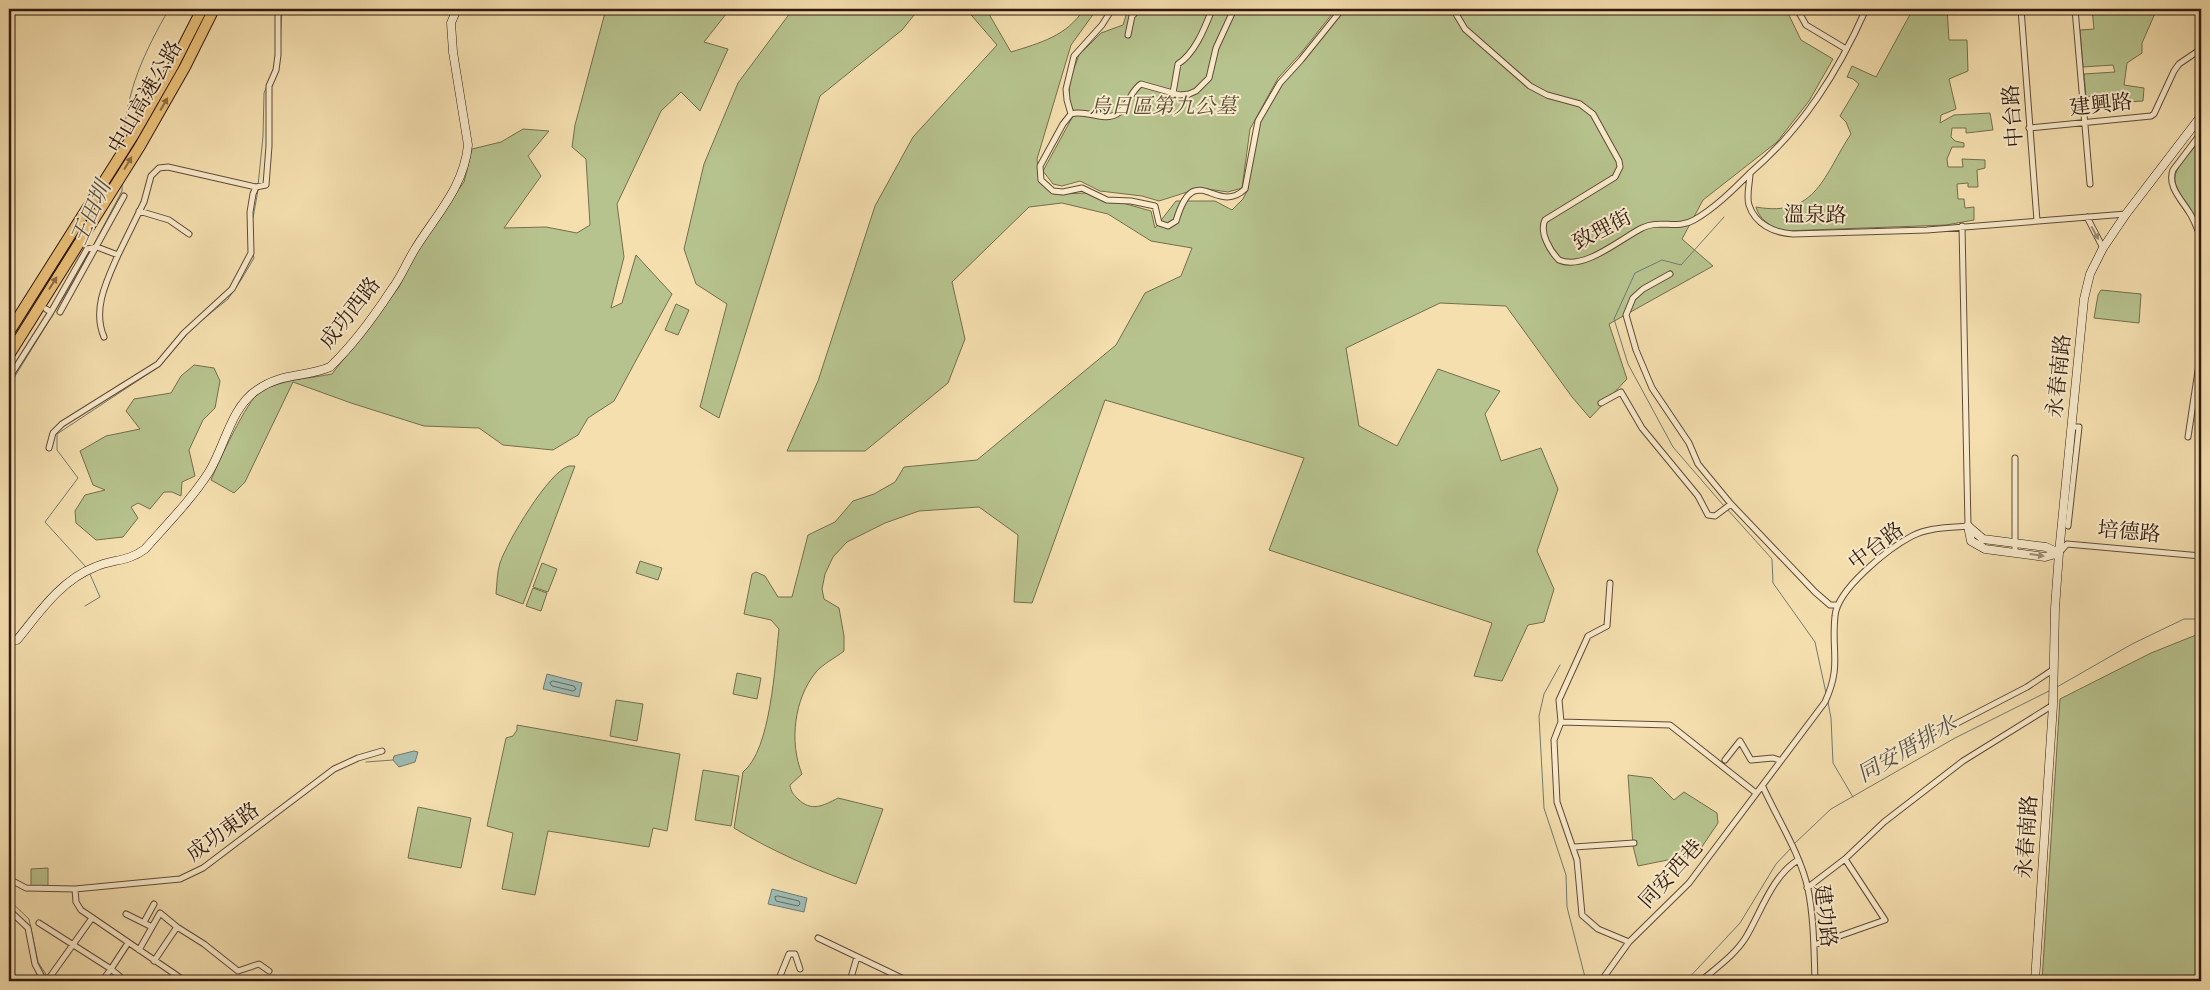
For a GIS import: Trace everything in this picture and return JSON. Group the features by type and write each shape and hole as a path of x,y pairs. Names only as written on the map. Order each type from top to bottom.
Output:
{"highway":[{"name":"中山高速公路","path":"9,332 134,134 173,66 202,9"},
{"name":"中山高速公路","path":"9,355 140,146 185,67 214,9"}],"street":[{"path":"104,337 100,328 101,302 105,285 139,211 151,176 159,168 168,167 258,187 266,184 269,146 269,86 276,70 278,9"},
{"name":"成功西路","path":"9,642 17,640 51,598 75,577 95,567 120,562 138,555 145,549 210,470 238,411 248,398 257,390 282,377 330,367 393,288 415,249 445,208 462,174 467,159 468,145 453,52 451,23 456,9"},
{"path":"1071,114 1066,89 1074,56 1102,25 1112,9"},
{"path":"1128,34 1132,16 1139,9"},
{"path":"1173,93 1178,64 1186,59 1191,52 1211,12 1215,9 1234,10 1216,48 1209,78 1206,83 1189,94 1173,93 1141,84 1115,116 1110,117 1083,112 1071,114 1063,124 1040,166 1040,180 1053,191 1063,192 1082,188 1106,200 1131,200 1151,204 1155,206 1159,223 1168,226 1176,221 1188,193 1198,189 1228,198 1240,193 1245,189 1258,121 1280,83 1342,9"},
{"name":"致理街","path":"1453,9 1465,29 1530,86 1547,95 1580,104 1593,114 1619,161 1620,167 1615,177 1545,220 1543,231 1551,250 1559,260 1572,263 1591,257 1649,225 1680,225 1688,223 1728,195 1750,173"},
{"path":"1797,9 1806,25 1846,49"},
{"path":"1750,173 1774,152 1800,123 1829,83 1866,9"},
{"name":"中台路","path":"2021,9 2037,221"},
{"path":"2074,9 2090,184"},
{"name":"建興路","path":"2030,128 2154,114 2179,64 2201,49"},
{"name":"永春南路","path":"2034,981 2054,696 2059,553 2084,299 2090,274 2103,248 2126,214 2201,116"},
{"path":"2201,133 2170,176 2182,204 2189,212 2201,237"},
{"name":"溫泉路","path":"1750,173 1748,204 1762,224 1779,233 1927,230 2126,214"},
{"path":"49,448 54,433 62,424 158,364 184,333 232,289 250,253 250,212 253,194 258,187"},
{"path":"60,312 124,196"},
{"path":"139,211 168,220 189,234"},
{"path":"2087,218 2103,248"},
{"path":"1962,226 1968,526 1983,539 2016,548 2046,547 2059,553"},
{"path":"9,378 51,312 87,249 97,248 118,255"},
{"path":"1670,274 1643,289 1633,298 1626,315 1630,332 1652,388 1689,443 1698,464 1731,504 1815,592 1830,605 1838,605"},
{"path":"46,309 51,312"},
{"path":"2188,437 2201,351"},
{"path":"1601,403 1621,392 1642,428 1698,496 1708,515 1715,516 1731,504"},
{"path":"2068,526 2078,427 2071,426"},
{"path":"2015,458 2016,548"},
{"name":"中台路","path":"1763,787 1780,760 1816,715 1832,686 1836,661 1834,615 1842,596 1864,571 1912,536 1934,528 1968,526"},
{"name":"培德路","path":"2059,553 2067,544 2201,556"},
{"path":"1610,584 1608,626 1588,636 1559,700 1561,722 1554,740 1557,802 1574,847 1582,915 1598,929 1629,942"},
{"path":"1942,730 2054,672"},
{"path":"1807,888 1845,859 1884,822 1963,761 2053,705"},
{"path":"1561,722 1670,725 1756,793"},
{"path":"1725,760 1740,741 1751,760 1774,758 1780,760"},
{"name":"成功東路","path":"9,879 26,888 75,889 180,879 192,874 334,770 358,758 382,751"},
{"name":"同安西巷","path":"1601,981 1629,942 1689,883 1756,793 1763,787"},
{"name":"建功路","path":"1763,787 1797,858 1807,888 1814,945 1815,981"},
{"path":"1574,847 1634,842"},
{"path":"1701,981 1745,939 1781,876 1797,858"},
{"path":"1814,945 1885,920 1845,859"},
{"path":"75,889 76,902 81,910 185,981"},
{"path":"144,922 154,904"},
{"path":"9,910 28,928 35,964 46,981 92,918"},
{"path":"139,950 160,913 238,971 259,964 269,971"},
{"path":"126,914 152,927"},
{"path":"38,923 111,968 125,981"},
{"path":"154,960 178,927"},
{"path":"818,938 908,981"},
{"path":"102,981 128,943"},
{"path":"778,981 787,956 791,953 798,957 800,969"},
{"path":"850,981 857,957"}],"green space":[{"path":"606,9 730,9 704,42 728,49 700,111 681,92 661,111 617,204 624,257 611,308 622,303 636,255 672,294 614,401 588,418 578,435 553,450 503,445 479,428 424,426 293,382 245,482 234,493 211,480 226,447 254,397 277,384 332,374 399,287 419,244 464,182 472,149 501,142 523,129 549,131 528,156 541,176 504,228 546,227 577,233 590,225 586,159 572,147 575,125"},
{"path":"793,9 919,9 902,30 820,96 719,418 700,407 727,304 696,284 684,249 704,164 738,83"},
{"path":"966,9 986,9 1011,52 1042,42 1061,32 1070,26 1084,9 1097,9 1071,45 1037,159 1039,179 1059,194 1087,193 1151,211 1155,228 1176,201 1215,201 1232,210 1243,199 1248,189 1255,131 1283,80 1342,9 1786,9 1801,40 1833,59 1809,101 1777,142 1703,200 1682,239 1713,266 1609,324 1627,379 1590,418 1572,397 1506,306 1440,303 1346,348 1359,426 1397,446 1438,369 1500,391 1485,414 1501,461 1541,448 1558,489 1537,551 1554,589 1544,622 1528,625 1502,681 1474,676 1492,623 1269,550 1304,458 1105,400 1032,603 1014,602 1018,535 979,507 919,511 885,523 847,542 833,557 825,574 822,589 824,599 839,608 844,636 844,651 816,672 803,695 798,708 795,735 798,762 802,774 790,785 795,796 803,803 812,807 838,798 883,809 856,884 793,859 734,828 743,772 752,761 760,745 766,726 779,629 771,620 744,614 752,574 756,572 765,576 778,597 792,597 808,535 835,522 853,501 874,494 895,482 904,467 977,460 1116,345 1145,293 1181,276 1192,248 1151,241 1108,214 1062,203 1029,207 952,282 965,339 948,383 865,451 787,451 818,381 875,206 913,137 997,45"},
{"name":"烏日區第九公墓","path":"1128,9 1336,9 1301,53 1278,78 1250,129 1242,188 1228,192 1200,188 1159,201 1142,196 1100,191 1080,181 1062,186 1053,184 1043,171 1073,116 1069,96 1070,79 1079,55 1101,33 1123,25"},
{"path":"1913,9 1947,9 1949,40 1967,40 1968,71 1949,79 1956,109 1941,115 1940,123 1954,115 1990,113 1993,130 1966,133 1966,128 1952,128 1951,137 1955,141 1964,143 1964,147 1952,147 1947,159 1948,167 1963,167 1962,159 1985,160 1985,168 1977,170 1978,187 1968,187 1968,183 1957,184 1958,199 1964,199 1965,208 1974,207 1974,220 1946,225 1782,231 1769,224 1762,219 1756,207 1776,209 1793,206 1806,199 1825,178 1851,134 1846,122 1840,116 1859,84 1847,77 1852,66 1876,77"},
{"path":"2092,9 2157,9 2142,43 2142,53 2127,63 2124,85 2144,88 2143,101 2096,104 2096,95 2086,97 2084,74 2115,72 2113,65 2083,67 2080,30 2094,29"},
{"path":"2201,139 2201,216 2196,218 2179,193 2175,177 2182,162"},
{"path":"2101,290 2141,294 2139,323 2094,318 2098,295"},
{"path":"676,304 689,310 678,335 665,330"},
{"path":"194,365 214,368 220,381 215,408 203,420 189,450 195,476 182,482 181,496 172,492 164,492 150,509 138,503 131,507 138,518 123,537 96,540 76,523 75,511 85,495 105,490 93,485 80,451 106,436 140,429 126,411 134,399 171,393 181,376"},
{"path":"569,466 575,466 523,604 496,594 500,563 520,524 540,493 551,480"},
{"path":"640,561 662,568 658,580 636,573"},
{"path":"542,563 557,569 548,592 533,587"},
{"path":"533,588 547,593 541,611 526,606"},
{"path":"2201,633 2201,981 2042,981 2060,699 2151,653"},
{"path":"737,673 761,678 757,699 733,694"},
{"path":"616,700 643,704 637,741 610,736"},
{"path":"517,725 680,754 667,831 653,828 649,847 548,831 535,895 502,889 513,833 487,826 506,738 513,736 517,730"},
{"path":"703,770 739,776 731,826 695,820"},
{"path":"1628,775 1652,778 1674,800 1684,792 1717,813 1718,823 1697,854 1638,866 1633,846"},
{"path":"418,807 471,818 461,868 408,858"},
{"path":"48,868 48,887 31,887 31,869"}],"water":[{"path":"547,674 582,683 579,697 543,689"},
{"path":"414,751 418,752 415,762 399,767 393,760 394,756"},
{"path":"772,889 807,898 804,912 768,904"}],"waterway":[{"name":"王田圳","path":"124,141 125,123 132,89 144,56 169,9"},
{"path":"280,45 282,9"},
{"path":"258,186 263,136 264,93 273,72"},
{"name":"王田圳","path":"94,244 122,191 122,183"},
{"path":"253,218 258,190"},
{"path":"1724,217 1681,265 1662,260 1635,273 1614,319 1628,364 1673,447 1724,506"},
{"path":"202,320 228,299 254,258 253,254"},
{"name":"王田圳","path":"9,386 79,272"},
{"path":"86,567 45,522 78,478 57,450 57,434 160,366 188,333"},
{"path":"1727,509 1772,559 1773,583 1815,642 1826,693"},
{"path":"85,606 100,597 89,572"},
{"name":"同安厝排水","path":"2057,687 2132,644 2184,619 2201,619"},
{"path":"1560,665 1544,694 1539,716 1544,808 1566,875 1567,907 1586,981"},
{"name":"同安厝排水","path":"1794,844 1831,809 1955,738 2051,690"},
{"path":"1828,702 1831,718 1833,763 1853,797"},
{"path":"366,762 393,760"},
{"name":"同安厝排水","path":"1686,981 1740,923 1776,864 1792,847"},
{"name":"王田圳","path":"9,900 29,919 38,962 47,976"}],"railway":[{"path":"9,32 17,9"}]}
